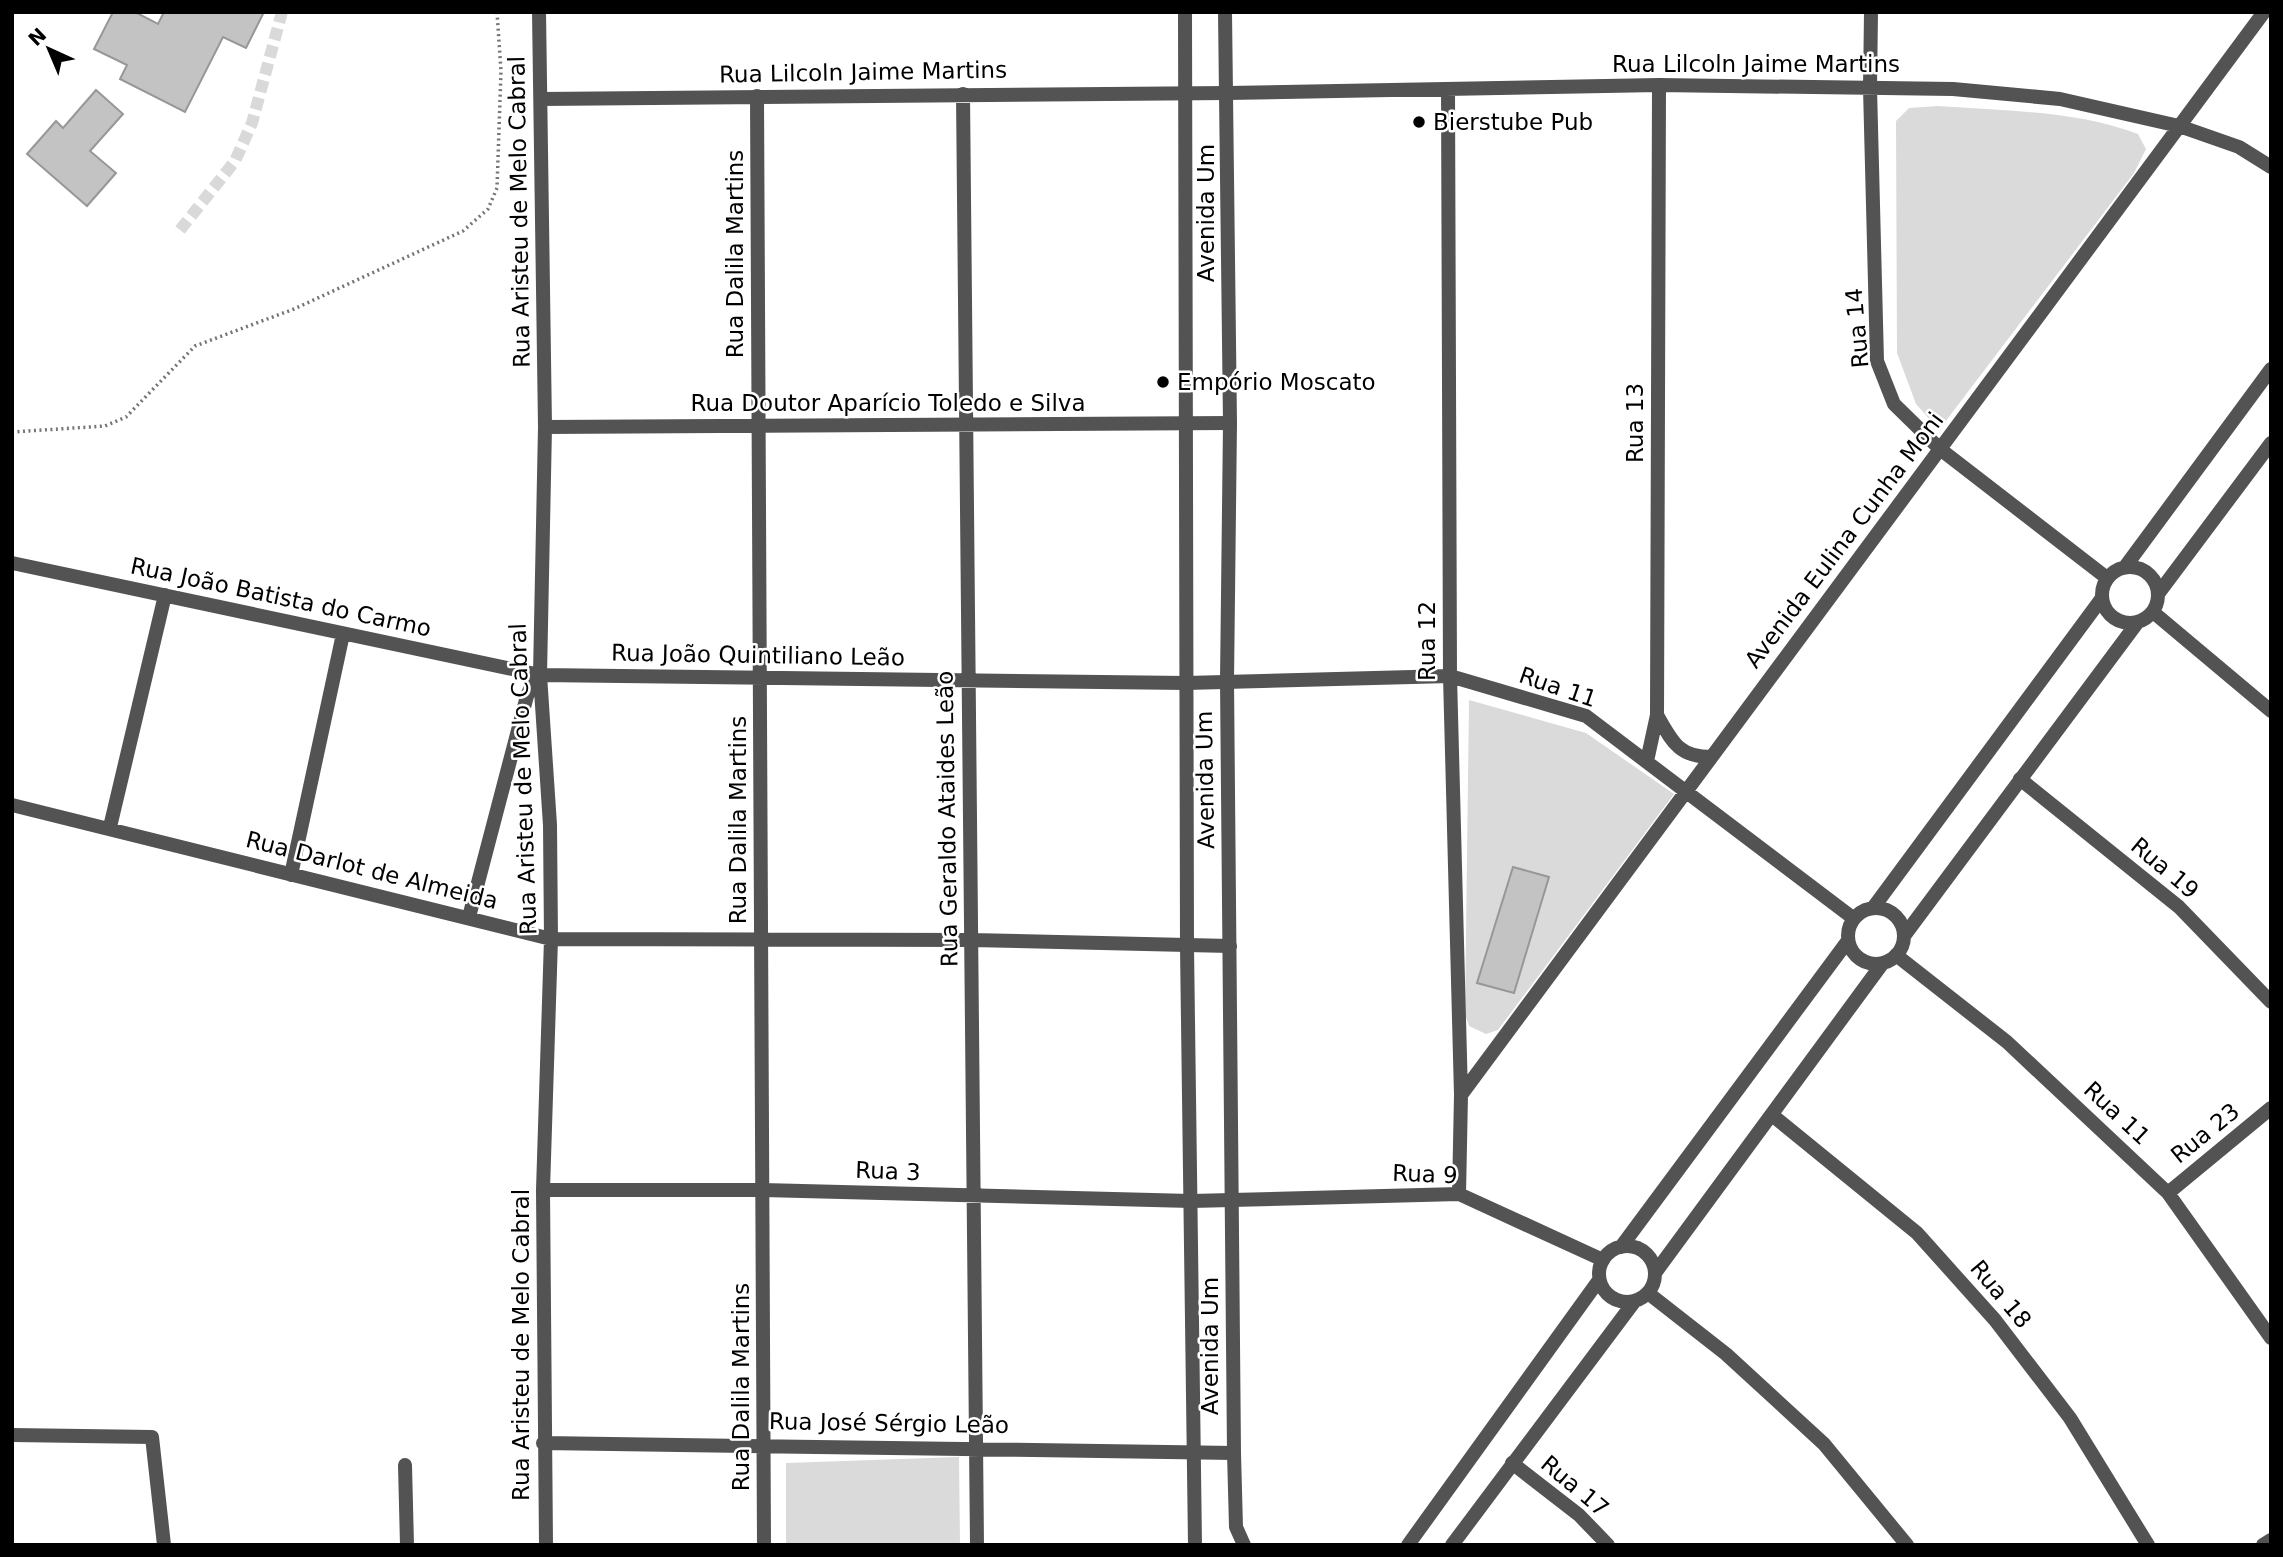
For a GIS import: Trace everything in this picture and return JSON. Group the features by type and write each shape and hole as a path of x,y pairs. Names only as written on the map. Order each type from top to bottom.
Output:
{"street":[{"name":"Rua Aristeu de Melo Cabral","path":"539,12 545,427 538,674 550,825 551,939 542,1190 546,1545"},
{"name":"Avenida Um","path":"1185,12 1187,947 1195,1545"},
{"name":"Avenida Um","path":"1225,12 1228,93 1230,423 1227,681 1234,1453 1236,1527 1244,1545"},
{"name":"Rua 14","path":"1871,12 1870,88 1877,360 1894,404 1940,449 2107,578"},
{"name":"Avenida Eulina Cunha Moni","path":"1461,1096 2264,12"},
{"name":"Rua Lilcoln Jaime Martins","path":"541,99 963,93 1228,93 1660,85 1953,89 2060,99 2179,125 2239,147 2271,167"},
{"name":"Rua 13","path":"1647,761 1657,715 1660,85"},
{"name":"Rua 12","path":"1448,89 1450,676 1461,1096 1459,1194"},
{"name":"Rua Geraldo Ataides Leão","path":"963,93 977,1545"},
{"name":"Rua Dalila Martins","path":"757,96 764,1545"},
{"path":"1882,964 1871,965 1852,953 1847,942 1847,930 1853,918 1873,908 2102,598 2107,578 2125,567 2271,369"},
{"name":"Rua Doutor Aparício Toledo e Silva","path":"545,427 1230,423"},
{"path":"1452,1545 1634,1302 1648,1293 1655,1273 1882,964 1896,956 1904,936 2137,623 2152,612 2158,594 2271,443"},
{"name":"Rua João Batista do Carmo","path":"12,563 538,674"},
{"path":"2125,567 2148,572 2155,580 2158,594"},
{"path":"110,827 165,595"},
{"path":"2102,598 2106,612 2115,620 2137,623"},
{"path":"2152,612 2271,711"},
{"path":"291,875 343,634"},
{"path":"469,917 527,695 538,674"},
{"name":"Rua João Quintiliano Leão","path":"538,674 1186,683 1227,681"},
{"name":"Rua 11","path":"1227,681 1450,676 1586,716 1853,918"},
{"path":"1657,715 1672,740 1687,755 1711,757"},
{"name":"Rua 19","path":"2020,779 2179,907 2271,1002"},
{"name":"Rua Darlot de Almeida","path":"12,805 110,827 551,939 971,940 1230,946"},
{"path":"1873,908 1894,914 1900,922 1904,936"},
{"path":"1621,1247 1847,942"},
{"name":"Rua 11","path":"1896,956 2007,1042 2168,1193 2271,1338"},
{"name":"Rua 23","path":"2168,1193 2271,1108"},
{"name":"Rua 18","path":"1772,1115 1917,1233 1995,1320 2070,1418 2148,1545"},
{"name":"Rua 3","path":"542,1190 763,1190 1192,1201 1232,1198"},
{"name":"Rua 9","path":"1232,1198 1459,1194 1603,1260"},
{"path":"1408,1545 1599,1280 1603,1260 1613,1249 1637,1247 1645,1252 1655,1273"},
{"path":"1599,1280 1612,1299 1634,1302"},
{"path":"1648,1293 1726,1354 1824,1444 1906,1545"},
{"path":"12,1435 152,1437 164,1545"},
{"name":"Rua José Sérgio Leão","path":"543,1443 976,1447 1234,1453"},
{"name":"Rua 17","path":"1512,1462 1579,1515 1608,1545"},
{"path":"405,1465 407,1545"},
{"path":"2263,1545 2271,1541"}],"path":[{"path":"12,432 105,426 125,417 195,346 294,309 463,230 488,209 497,188 501,71 497,12"}],"shaded area":[{"path":"1938,106 2039,113 2089,120 2138,134 2146,149 2134,173 1939,430 1916,404 1897,353 1896,121 1909,108"},
{"path":"1469,700 1586,733 1674,794 1498,1030 1486,1034 1469,1026 1465,1014"},
{"path":"959,1457 960,1545 786,1545 786,1463"}],"building":[{"path":"113,12 135,12 158,24 164,12 264,12 246,48 223,37 185,112 120,79 127,65 94,49"},
{"path":"96,90 123,114 90,151 116,173 87,206 27,154 56,121 63,128"},
{"path":"1513,867 1549,877 1514,993 1477,983"}],"tunnel":[{"path":"180,230 235,161 252,123 282,12"}],"place":[{"name":"Bierstube Pub","path":"1419,122"},
{"name":"Empório Moscato","path":"1163,382"}]}
